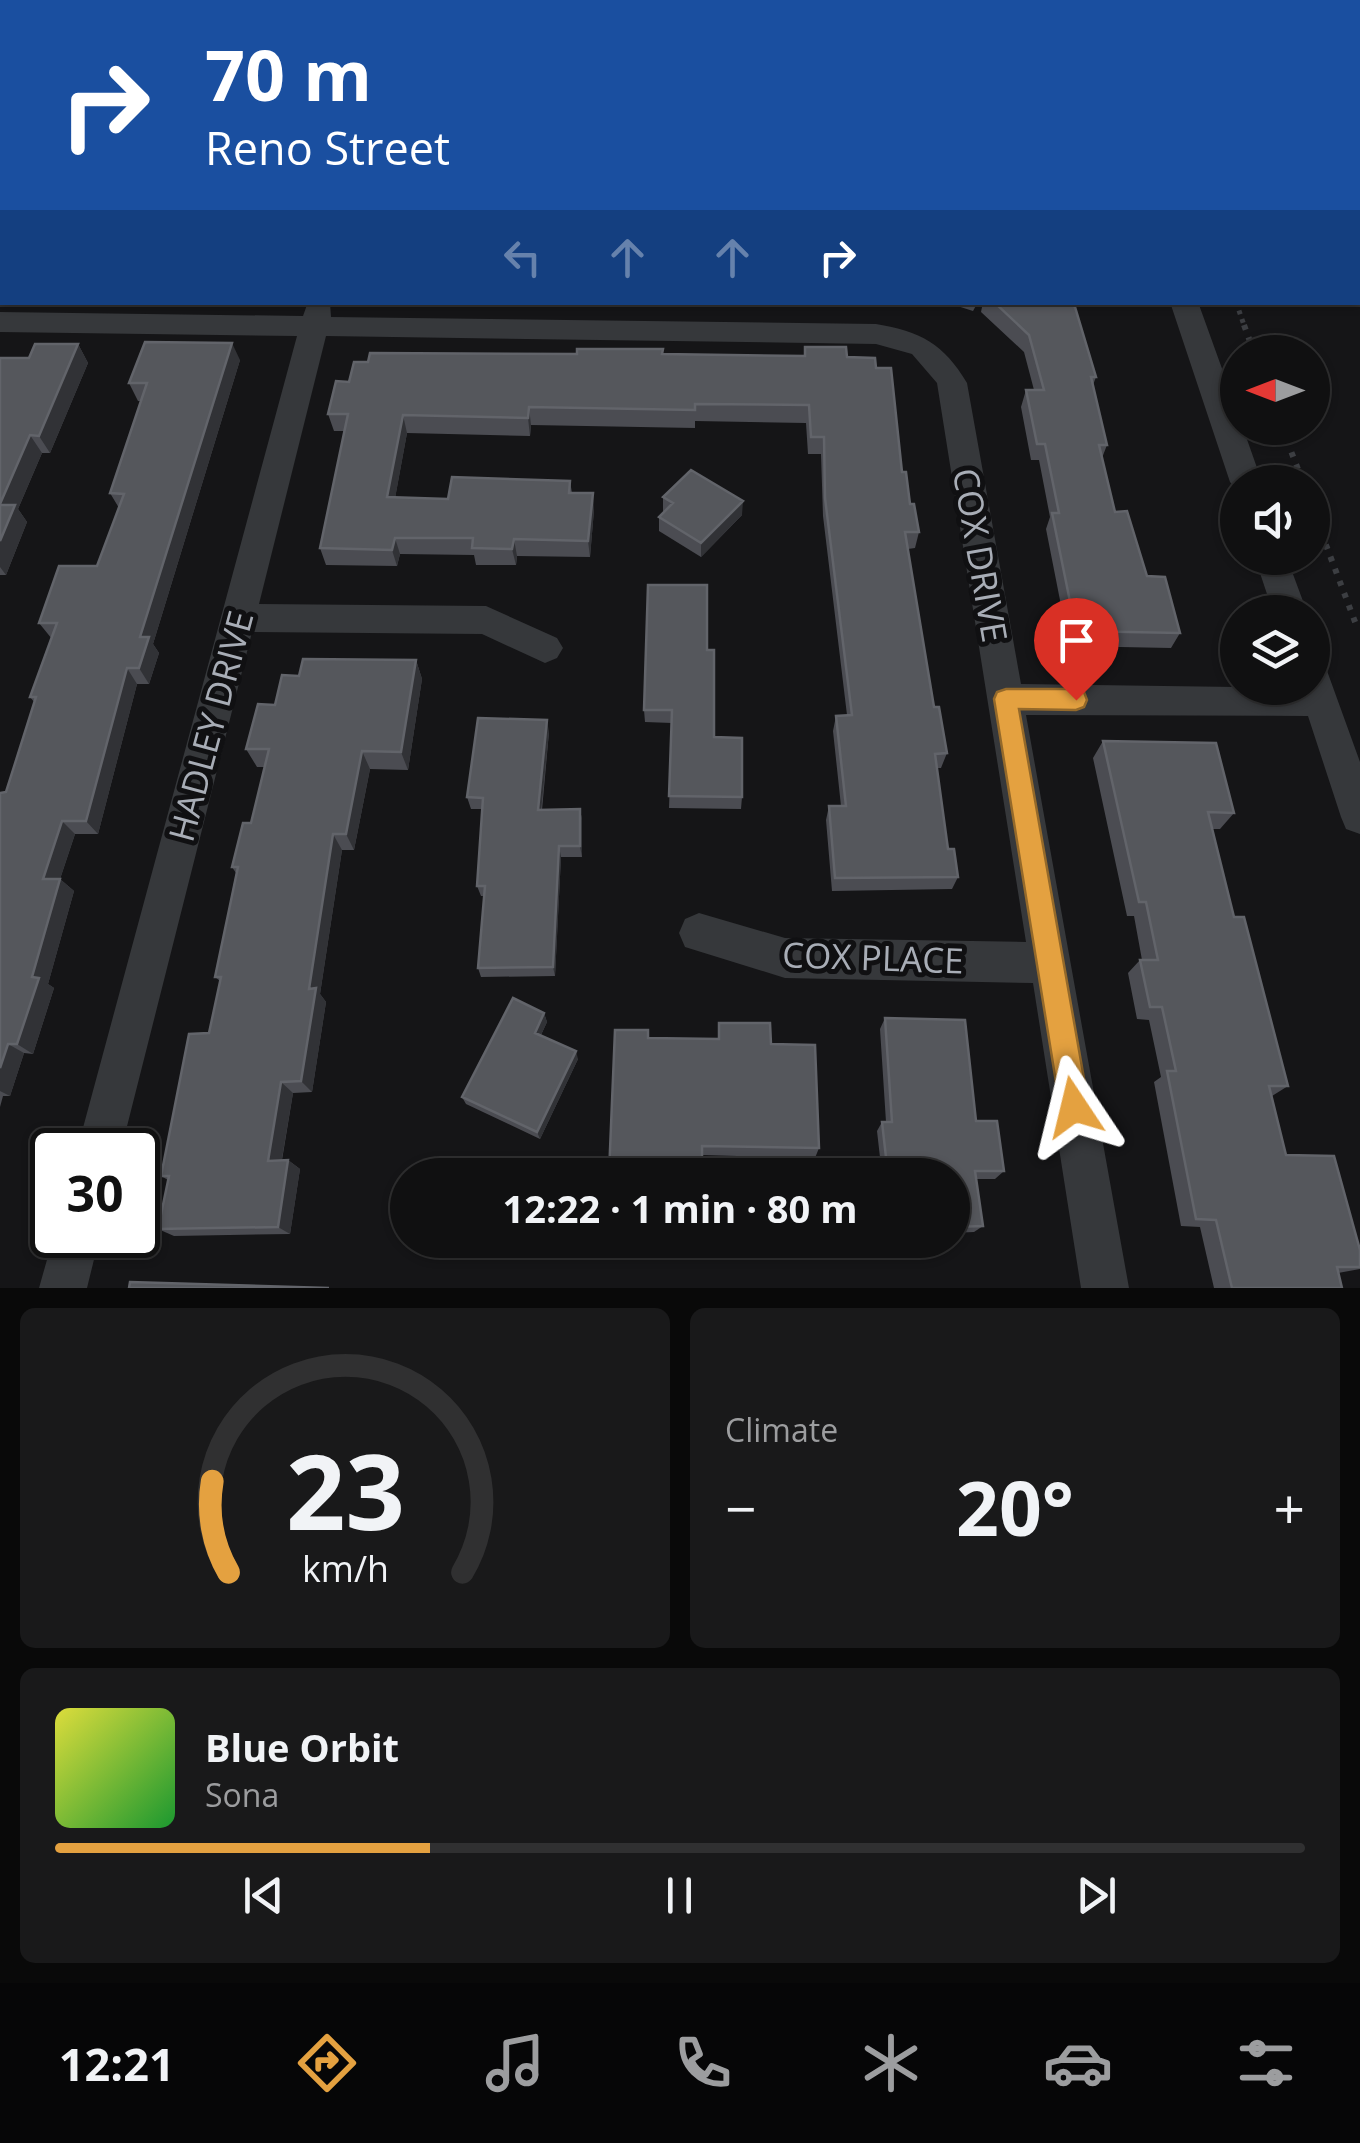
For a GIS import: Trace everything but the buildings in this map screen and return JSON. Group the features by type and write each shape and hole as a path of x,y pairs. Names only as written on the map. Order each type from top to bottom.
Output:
{"street":[{"path":"1185,305 1240,465"},
{"path":"0,322 317,314"},
{"name":"COX DRIVE","path":"317,314 876,334 909,338 938,357 952,384 1106,1288"},
{"name":"HADLEY DRIVE","path":"105,1128 317,314"},
{"path":"238,618 486,620 545,648"},
{"path":"1006,699 1220,692"},
{"path":"1322,705 1360,817"},
{"name":"COX PLACE","path":"699,933 785,958 1050,962"},
{"path":"63,1288 71,1258"}],"path":[{"path":"1237,305 1248,335"},
{"path":"1330,556 1357,627"}],"route":[{"path":"1074,1107 1006,699 1076,700"}]}
